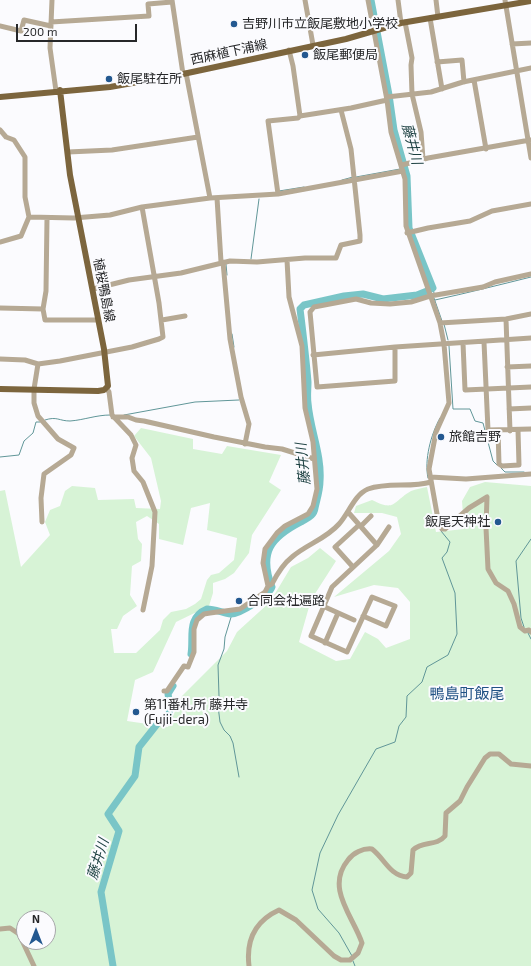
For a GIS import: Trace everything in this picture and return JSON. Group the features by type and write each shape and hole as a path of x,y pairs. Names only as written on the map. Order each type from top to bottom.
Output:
{"main road":[{"name":"西麻植下浦線","path":"0,97 110,86 185,73 346,39 403,23 506,3 531,1"},
{"name":"植桜鴨島線","path":"58,90 68,152 70,175 80,218 105,352 108,382 106,389"},
{"path":"0,389 98,391 106,389"}],"street":[{"path":"52,0 50,48 58,90"},
{"path":"305,0 313,45"},
{"path":"368,0 376,30 388,98 391,132 403,164 409,233 447,344 449,403 434,439 429,469 439,525 442,529 445,529 469,508 487,497 486,528 488,569 496,583 508,591 514,604 520,627 525,631 529,630 531,632"},
{"path":"398,0 412,58 412,94 421,132 423,159"},
{"path":"436,0 438,16"},
{"path":"0,26 21,31 24,20 51,24 149,16 148,4 172,1 210,198"},
{"path":"506,3 530,140 531,158"},
{"path":"430,18 442,89"},
{"path":"512,44 531,43"},
{"path":"289,50 293,66 300,116"},
{"path":"437,62 462,60 464,82"},
{"path":"278,192 268,122 341,110 388,98 442,89 464,82 531,68"},
{"path":"474,80 486,149"},
{"path":"93,289 128,280 181,273 222,262 305,258 332,260 336,258 341,245 360,241 356,177 352,149 341,110"},
{"path":"0,130 6,137 14,140 25,157 25,197 29,217 21,236 0,242"},
{"path":"68,152 112,150 198,137"},
{"path":"403,164 530,140"},
{"path":"29,217 80,218 110,214 142,207 328,185 356,177 403,171"},
{"path":"217,198 227,316 241,398 249,424 245,444"},
{"path":"409,233 470,220 492,211 531,204"},
{"path":"0,359 25,360 38,364 105,352 159,339 164,332 142,207"},
{"path":"47,218 46,291 43,309 45,320 98,320"},
{"path":"270,585 263,558 265,549 277,533 285,526 299,520 311,511 317,489 313,442 305,408 302,346 289,296 287,260"},
{"path":"394,347 395,381 316,387 310,312 314,307 356,299 384,304 411,302 430,296 483,287 495,282 531,274"},
{"path":"0,308 43,309"},
{"path":"440,323 506,319 531,314"},
{"path":"162,320 185,316"},
{"path":"506,319 510,431"},
{"path":"313,355 394,347 506,341 531,338"},
{"path":"484,342 488,430 510,431 531,429"},
{"path":"463,343 464,390 531,387"},
{"path":"38,364 34,389 34,402 38,416 58,439 74,448 71,455 44,474 41,498 42,522"},
{"path":"507,368 531,366"},
{"path":"106,389 109,392 113,416 131,435 136,445 132,458 134,471 143,482 155,512 152,566 143,610"},
{"path":"509,409 531,408"},
{"path":"113,416 128,417 245,444 282,449 314,459"},
{"path":"498,430 499,464 502,466 519,465 518,430"},
{"path":"164,691 167,690 192,660 194,652 194,629 197,620 204,614 223,612 243,607 265,592 292,556 330,532 348,512 358,496 369,489 416,486 431,480 531,474"},
{"path":"348,512 377,545"},
{"path":"353,567 335,547 371,516"},
{"path":"363,616 386,626 395,606 372,597 363,616 347,652 311,636 332,587 377,545 389,527"},
{"path":"325,607 354,620"},
{"path":"325,643 338,613"},
{"path":"249,966 247,951 249,941 253,933 271,914 279,910 296,920 334,956 341,960 350,960 356,956 362,944 341,899 339,886 341,870 350,857 365,848 372,849 393,872 400,876 407,877 411,873 413,850 420,844 439,842 445,836 446,813 460,801 485,758 490,754 499,754 511,764 531,766"},
{"path":"0,929 10,928 19,934 34,966"}],"green space":[{"path":"141,428 193,439 193,449 222,454 227,446 281,455 269,482 281,490 252,535 249,553 234,573 225,579 213,583 213,593 209,606 176,622 153,672 135,680 127,721 168,727 182,696 227,651 237,632 270,602 291,567 308,558 320,548 336,561 311,600 299,642 336,661 350,659 365,632 378,639 386,648 410,639 410,602 398,588 374,585 334,597 389,551 401,534 397,517 382,513 354,513 356,506 372,500 380,504 390,505 411,491 427,487 436,532 464,529 462,501 470,487 485,482 531,486 531,966 0,966 0,491 5,490 21,567 50,535 45,522 50,510 60,506 65,491 72,486 95,488 98,500 134,499 136,508 160,509 161,501 151,458 134,436","holes":["210,503 207,530 237,538 234,560 219,573 211,575 207,580 201,599 195,604 186,609 171,612 163,620 160,630 136,653 114,653 111,629 117,629 123,616 137,606 130,595 132,566 141,561 142,544 138,539 136,522 147,516 159,524 159,539 183,545 191,508"]}],"waterway":[{"name":"藤井川","path":"371,0 394,130 407,176 409,228 433,288 431,289"},
{"path":"356,177 400,169"},
{"path":"342,180 353,177"},
{"path":"279,191 304,187"},
{"path":"251,259 259,199"},
{"path":"226,264 227,275"},
{"path":"435,300 531,277"},
{"name":"藤井川","path":"433,288 434,293"},
{"name":"藤井川","path":"191,654 192,628 196,617 207,609 231,614 235,613 247,608 266,595 272,587 268,575 267,565 267,556 270,548 282,534 310,516 314,511 320,488 320,471 318,452 309,413 308,382 300,309 304,305 344,296 363,294 383,299 417,295 427,291"},
{"path":"434,298 442,321"},
{"path":"444,324 448,340"},
{"path":"232,334 234,347"},
{"path":"449,346 453,409 470,409 475,421 483,423 493,461 497,465"},
{"path":"124,415 195,402 239,400"},
{"path":"45,420 55,419 70,421 110,415"},
{"path":"428,478 427,463 429,447 440,418"},
{"path":"0,457 19,455 24,441 33,433 36,422 40,422"},
{"path":"501,468 505,472 524,472"},
{"path":"352,956 339,933 318,909 312,890 320,853 338,815 376,749 395,742 399,726 406,717 407,696 422,682 427,667 448,655 457,634 455,593 442,558 447,552 450,542 441,531"},
{"path":"524,627 521,618 516,561 531,539"},
{"path":"232,614 225,637 224,649 218,665 218,706 220,722 233,743 239,777"},
{"path":"528,633 531,639"},
{"name":"藤井川","path":"113,966 101,892 119,831 108,814 135,776 139,747 158,723 169,716 170,705 168,694 173,686"},
{"path":"353,961 355,966"}],"place":[{"name":"吉野川市立飯尾敷地小学校","path":"234,24"},
{"name":"飯尾郵便局","path":"305,55"},
{"name":"飯尾駐在所","path":"109,79"},
{"name":"旅館吉野","path":"441,437"},
{"name":"飯尾天神社","path":"498,522"},
{"name":"合同会社遍路","path":"239,601"},
{"name":"第11番札所 藤井寺 (Fujii-dera)","path":"136,712"}],"district":[{"name":"鴨島町飯尾","path":"467,694"}]}
